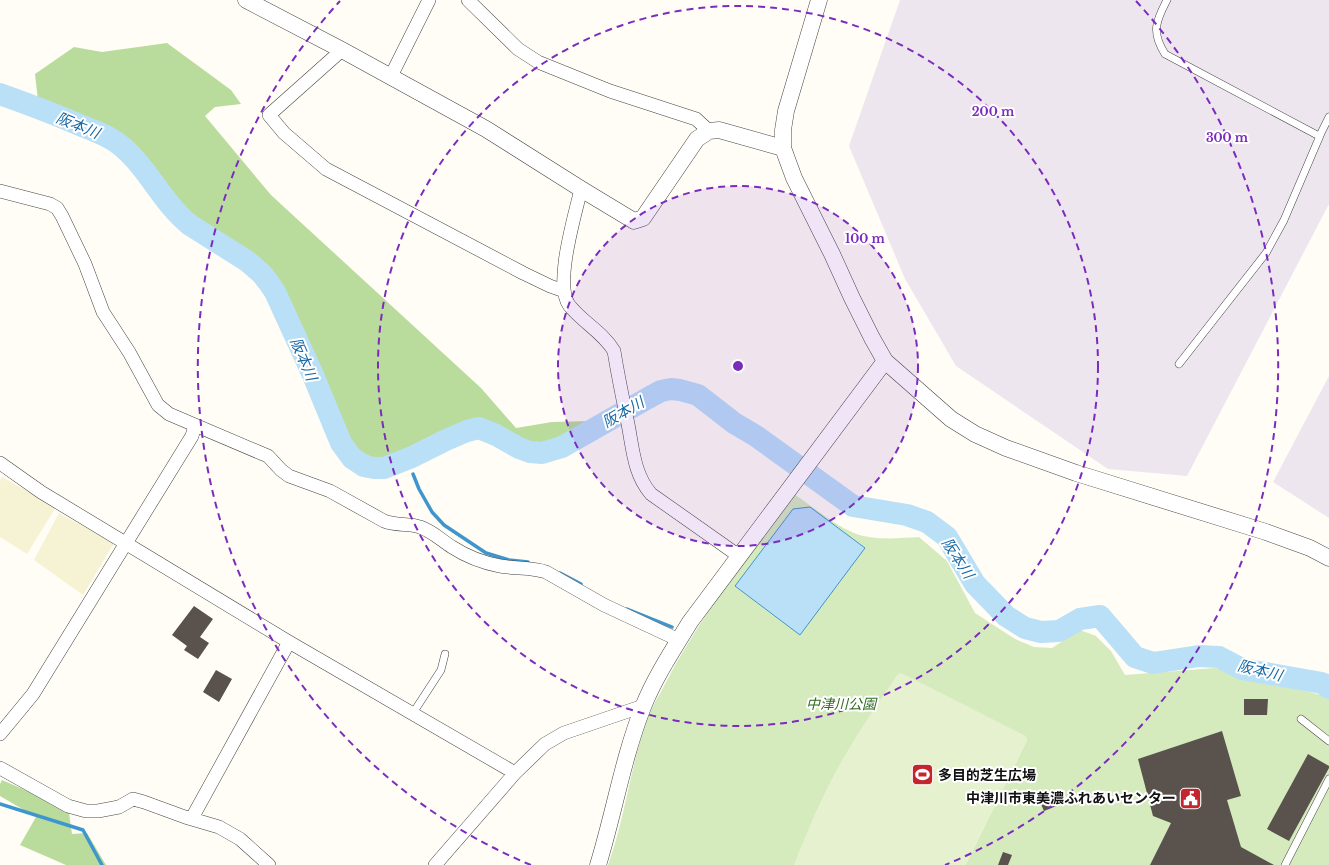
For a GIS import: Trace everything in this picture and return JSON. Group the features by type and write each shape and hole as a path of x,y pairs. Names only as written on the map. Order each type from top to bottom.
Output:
{"street":[{"path":"246,0 342,50 486,129 634,221 643,218 697,139 709,131 719,130 783,148"},
{"path":"390,76 429,0"},
{"path":"468,0 518,49 538,62 610,91 696,120 709,131"},
{"path":"819,0 786,111 783,130 783,148 794,178 852,298 885,361 951,419 975,434 1006,448 1076,473 1266,532 1310,548 1329,558"},
{"path":"342,50 270,115 284,133 326,169 523,273 564,291"},
{"path":"581,189 566,254 564,291 568,303 597,331 614,351 632,446 640,478 651,494 739,556"},
{"path":"0,191 50,204 57,208 85,264 103,312 129,352 158,405 169,414 264,454 289,476 330,491 384,521 391,524 420,527 464,553 501,566 546,572 604,604 679,640"},
{"path":"598,865 629,749 643,706 663,665 690,622 885,361"},
{"path":"0,734 33,694 192,436 195,425"},
{"path":"0,463 41,492 288,642 515,773"},
{"path":"192,818 288,642"},
{"path":"435,865 515,773 541,747 564,733 643,706"},
{"path":"0,768 68,806 86,811 98,811 119,807 133,799 219,827 240,839 268,865"}],"lane":[{"path":"1167,0 1161,12 1156,29 1158,43 1165,54 1319,136"},
{"path":"1179,364 1266,253 1284,220 1319,136 1329,117"},
{"path":"413,713 440,670 445,654"},
{"path":"1301,719 1329,741"},
{"path":"1285,865 1329,779"}],"shaded area":[{"path":"900,0 1329,0 1329,204 1187,476 1108,469 956,366 905,279 849,146"},
{"path":"1329,376 1329,518 1273,482"},
{"path":"2,477 56,507 27,554 0,537 0,481"},
{"path":"59,513 114,543 83,595 34,560"}],"green space":[{"path":"167,43 231,90 241,104 215,107 205,116 271,195 481,388 516,428 552,422 590,421 566,437 528,448 481,423 418,448 378,460 345,445 279,289 266,271 252,258 191,220 170,197 135,150 111,131 38,100 35,74 74,47 102,52"},
{"name":"中津川公園","path":"794,494 831,520 862,536 878,538 919,537 947,561 975,613 1015,639 1034,647 1052,648 1080,630 1096,636 1111,651 1125,675 1215,668 1329,697 1329,865 608,865 619,829 640,740 652,707 709,610"},
{"name":"多目的芝生広場","path":"901,673 1026,736 1027,741 966,865 794,865 815,814 839,765 898,674"},
{"path":"2,780 34,794 69,813 72,834 87,833 106,865 66,865 20,845 36,817 0,796 0,784"}],"water":[{"path":"810,507 865,548 800,635 735,586 793,509"}],"building":[{"path":"194,606 213,619 200,637 209,643 198,659 184,650 187,646 172,635"},
{"path":"216,670 232,679 219,702 203,692"},
{"path":"1244,699 1268,699 1267,715 1244,715"},
{"name":"中津川市東美濃ふれあいセンター","path":"1222,731 1241,796 1227,800 1241,847 1274,865 1150,865 1171,823 1153,816 1138,759"},
{"path":"1308,754 1329,766 1329,768 1289,841 1267,829"},
{"path":"1052,790 1059,805 1044,811 1038,797"},
{"path":"1003,852 1012,855 1008,865 998,865"}],"waterway":[{"name":"阪本川","path":"0,94 107,136 116,142 139,164 180,216 190,225 247,261 262,274 275,292 313,375 341,443 352,458 364,466 384,468 412,457 467,431 479,428 496,435 519,448 530,452 542,453 562,447 661,391 671,389 680,390 698,395 734,423 756,436 853,506 907,515 927,522 947,537 975,584 1006,616 1025,628 1041,632 1059,631 1080,619 1100,616 1135,657 1153,663 1199,656 1219,657 1242,669 1322,683 1329,688"},
{"name":"阪本川","path":"403,461 406,464"},
{"path":"413,474 419,489 432,512 444,525 486,553 509,560 528,562"},
{"path":"560,573 581,584"},
{"path":"627,609 672,627"},
{"path":"0,804 83,830 102,865"}],"place":[{"name":"多目的芝生広場","path":"923,775"},
{"name":"中津川市東美濃ふれあいセンター","path":"1191,798"}]}
